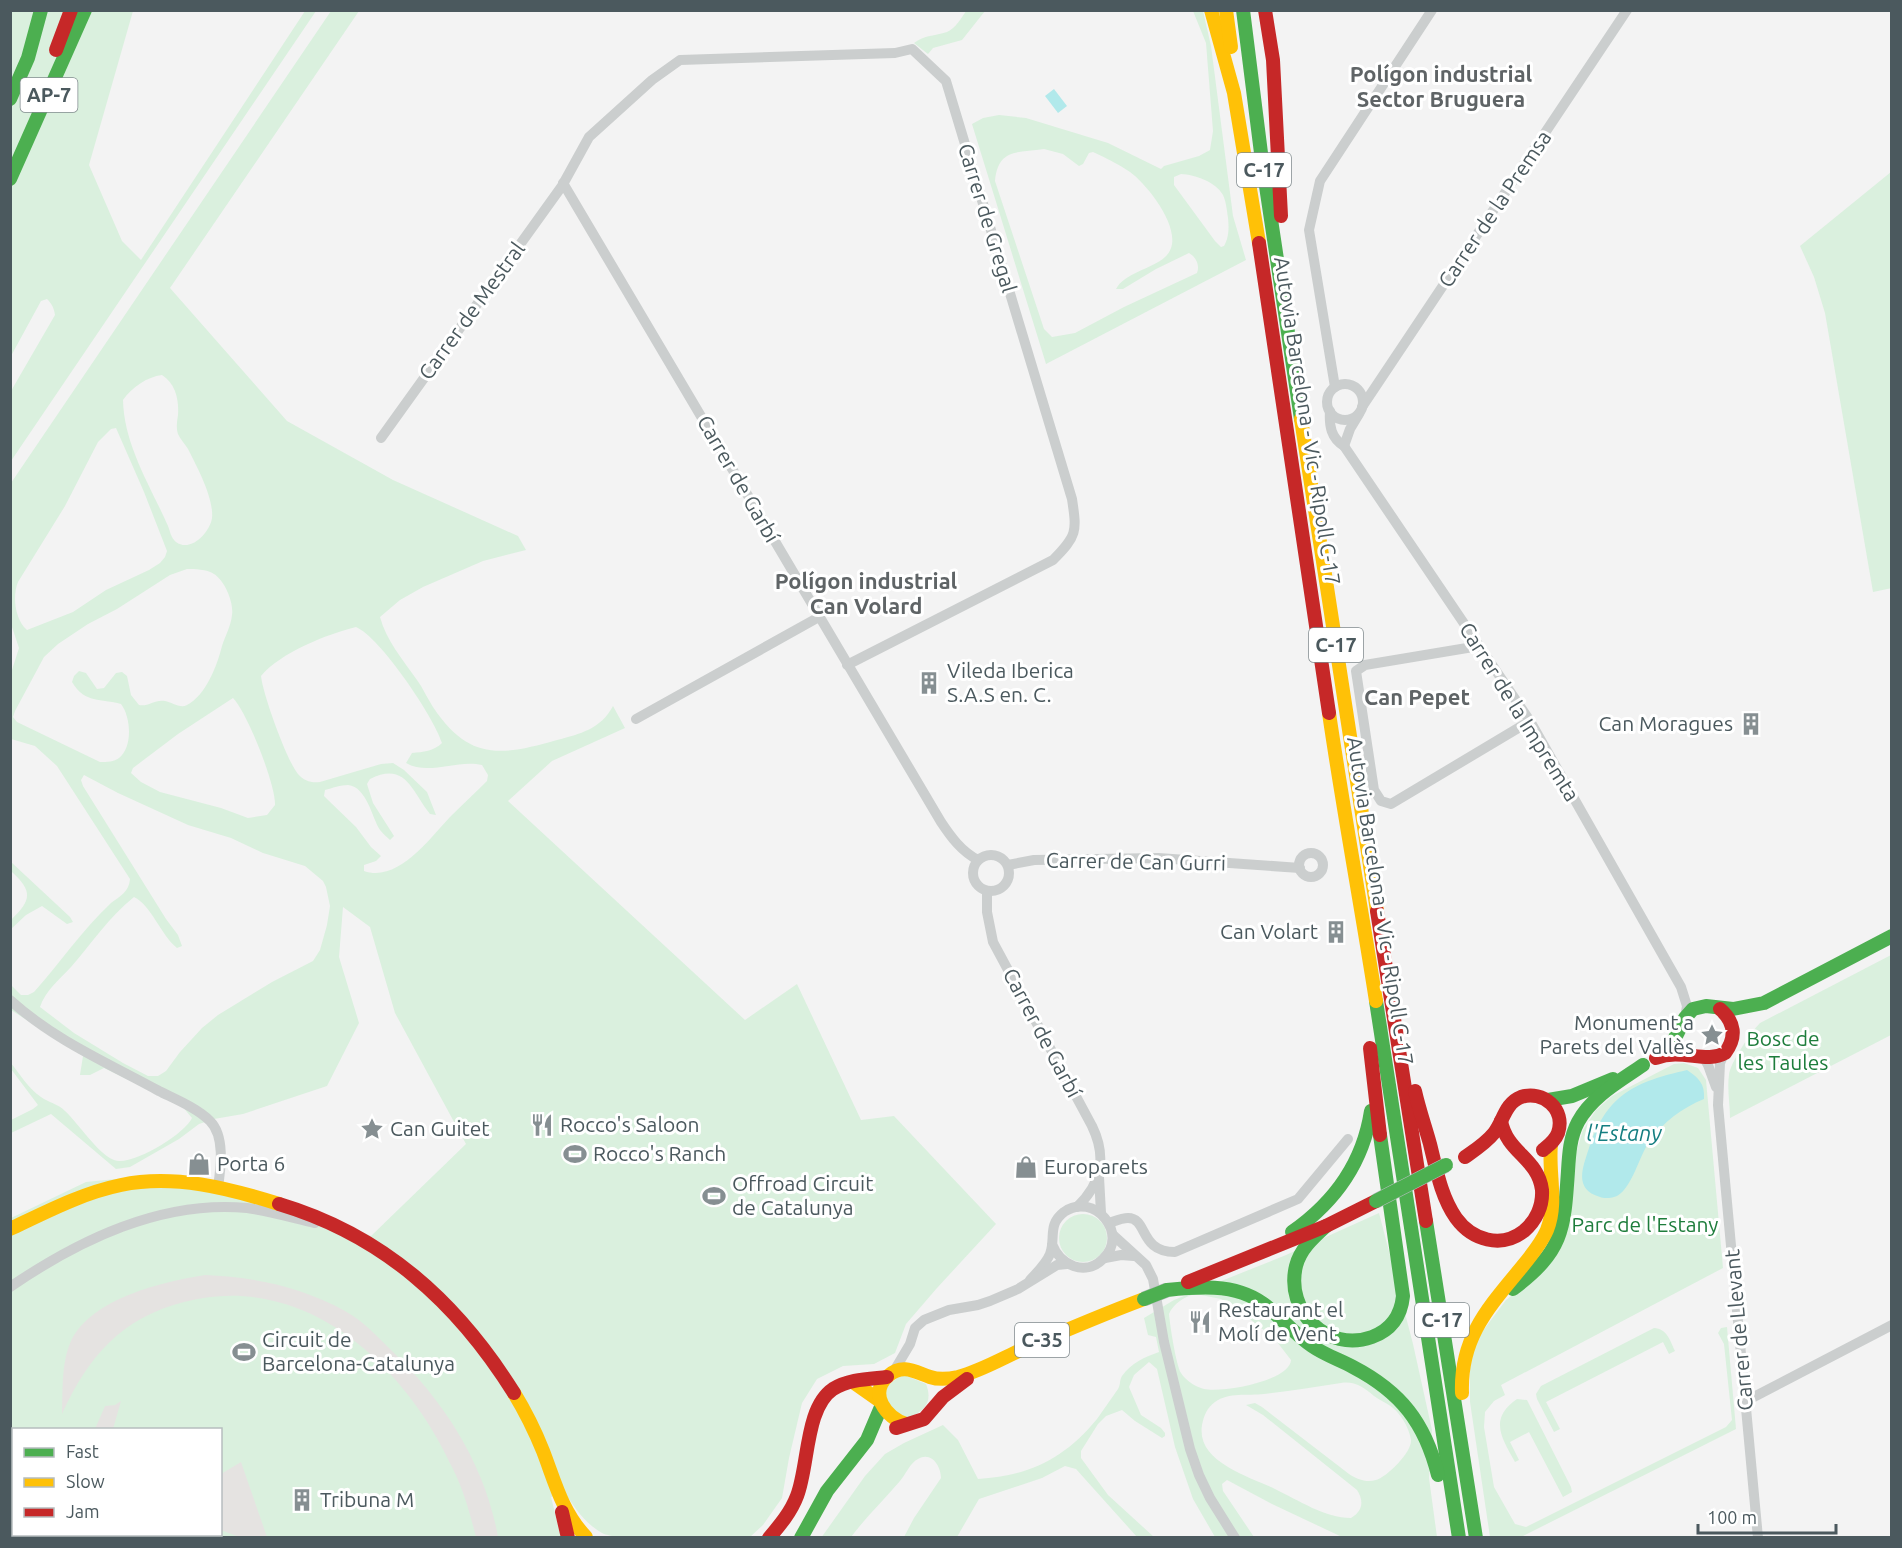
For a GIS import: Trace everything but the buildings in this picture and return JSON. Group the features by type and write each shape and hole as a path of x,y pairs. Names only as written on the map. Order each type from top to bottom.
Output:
{"main road":[{"name":"AP-7","path":"10,99 28,58 41,10"},
{"path":"28,58 50,10"},
{"path":"10,156 50,66 70,10"},
{"name":"AP-7","path":"10,179 85,10"},
{"path":"1211,10 1234,93"},
{"name":"C-17","path":"1226,10 1234,93"},
{"name":"C-17","path":"1243,10 1262,162 1287,329"},
{"path":"1265,10 1273,60 1287,329"},
{"name":"Autovia Barcelona - Vic - Ripoll C-17","path":"1234,93 1347,833 1359,891 1459,1534"},
{"name":"Autovia Barcelona - Vic - Ripoll C-17","path":"1287,329 1373,890 1477,1538"},
{"path":"1373,890 1391,964 1416,1096 1450,1207 1460,1224 1475,1236 1492,1241 1508,1239 1520,1234 1529,1226 1539,1213 1542,1192 1541,1181 1532,1164 1503,1136 1501,1121"},
{"path":"1326,1226 1306,1245 1296,1264 1293,1287 1298,1305 1311,1323 1329,1337 1353,1342 1379,1335 1398,1318 1403,1296 1355,928 1359,891"},
{"path":"1659,1056 1693,1009 1747,1008 1764,1003 1892,936"},
{"path":"1733,1032 1764,1003"},
{"path":"1548,1100 1564,1098 1595,1088 1659,1056 1682,1053 1699,1057 1714,1057 1725,1051 1732,1039 1730,1018 1713,1007"},
{"path":"1683,1024 1682,1041 1699,1057"},
{"path":"1494,1303 1543,1264 1556,1246 1564,1220 1571,1142 1581,1117 1604,1093 1643,1065"},
{"path":"1258,1254 1310,1219 1343,1183 1362,1150 1368,1131 1373,1079"},
{"path":"1560,1121 1574,1105 1595,1088"},
{"name":"C-35","path":"1465,1157 1495,1132 1511,1103 1520,1097 1529,1095 1540,1096 1548,1100"},
{"path":"1477,1538 1477,1488 1461,1386 1463,1366 1469,1340 1478,1324 1536,1248 1552,1216 1554,1194 1549,1164 1551,1144 1558,1134 1560,1121 1548,1100"},
{"name":"C-35","path":"801,1538 831,1485 858,1454 875,1429 880,1390 891,1374 906,1368 938,1379 952,1379 982,1369 1057,1334 1326,1226 1465,1157 1498,1147 1531,1154 1551,1144"},
{"path":"10,1229 75,1198 112,1186 184,1181 264,1199 324,1222 387,1255 434,1293 476,1337 510,1386 534,1428 559,1498 568,1538"},
{"path":"1167,1290 1222,1286 1249,1294 1262,1302 1314,1348 1375,1379 1393,1392 1415,1418 1431,1445 1444,1505 1459,1534"},
{"name":"C-35","path":"858,1454 888,1432 924,1419 950,1390 982,1369"},
{"path":"923,1373 935,1391 933,1408"},
{"path":"769,1538 781,1526 800,1491 816,1410 827,1393 833,1387 841,1384 891,1374"},
{"path":"853,1382 880,1404 889,1418 906,1424"},
{"path":"559,1498 573,1523 586,1537"}],"street":[{"path":"1335,387 1309,230 1320,181 1432,10"},
{"name":"Carrer de la Premsa","path":"1361,410 1627,10"},
{"name":"Carrer de Gregal","path":"563,183 589,137 652,80 680,60 895,53 912,49 946,81 1072,499 1077,527 1068,545 1053,560 847,665"},
{"name":"Carrer de Mestral","path":"381,438 563,183"},
{"name":"Carrer de Garbí","path":"563,183 940,822 958,845 978,860"},
{"path":"1344,446 1350,429 1361,410 1362,396 1356,387 1346,384 1335,387 1331,391 1327,401 1334,416 1344,420 1350,419 1361,410"},
{"name":"Carrer de la Impremta","path":"1330,411 1329,423 1332,434 1344,446 1530,721 1682,987"},
{"path":"636,719 819,617"},
{"path":"1479,646 1365,665 1356,671 1374,790 1381,801 1391,804 1530,721"},
{"path":"986,855 996,855 1002,858 1008,866 1009,876 1005,885 995,891 981,889 973,878 973,867 986,855"},
{"name":"Carrer de Can Gurri","path":"1008,866 1034,860 1166,858 1300,868"},
{"name":"Carrer de Garbí","path":"987,891 987,912 993,942 1097,1137 1101,1156 1099,1173 1101,1213"},
{"path":"1682,987 1691,997 1713,1007"},
{"path":"1682,987 1687,1006 1683,1024"},
{"path":"10,1000 41,1026 210,1121 217,1133 220,1149 218,1187"},
{"name":"Carrer de Llevant","path":"1725,1051 1720,1063 1717,1093 1758,1538"},
{"path":"1699,1057 1713,1077 1717,1093"},
{"path":"1109,1223 1126,1217 1133,1218 1140,1223 1150,1244 1165,1252 1174,1252 1298,1199 1348,1139"},
{"path":"1077,1207 1090,1193 1099,1173"},
{"path":"1030,1280 1050,1254 1052,1230 1055,1223 1064,1212 1077,1207 1089,1207 1101,1213 1109,1223 1113,1235 1146,1265 1153,1279 1181,1421 1199,1475 1210,1498 1235,1538"},
{"path":"10,1287 67,1252 106,1232 163,1214 203,1209 248,1208 324,1222"},
{"path":"1052,1244 1055,1252 1067,1264 1087,1268 1105,1258 1111,1247 1113,1235"},
{"path":"1105,1258 1120,1255 1134,1256"},
{"path":"891,1374 910,1344 915,1328 930,1316 978,1305 1018,1289 1057,1265 1067,1264"},
{"path":"1746,1401 1892,1325"},
{"path":"910,1344 923,1373"}],"green space":[{"path":"967,10 985,11 962,40 933,48 928,54 914,43 926,37 947,32"},
{"path":"10,11 133,11 89,165 122,241 141,260 305,11 316,11 11,461 11,391 55,315 47,299 41,301 11,356"},
{"path":"331,11 359,11 170,288 287,421 393,480 518,536 526,550 483,561 423,587 400,600 380,617 391,642 433,707 446,725 460,737 488,750 503,751 582,733 602,720 613,706 625,728 552,761 508,801 745,1020 797,984 861,1120 894,1116 996,1224 906,1324 895,1353 874,1364 843,1366 817,1379 802,1403 782,1498 763,1525 750,1537 611,1536 602,1533 586,1520 576,1510 565,1492 551,1497 561,1537 11,1537 11,1218 86,1182 136,1177 303,1205 371,1236 466,1144 395,1013 370,927 343,907 339,957 359,1023 327,1086 243,1114 199,1124 179,1139 130,1167 116,1169 51,1114 11,1133 11,1120 38,1105 11,1069 10,1062 32,1089 44,1099 62,1108 95,1145 114,1160 132,1159 157,1148 179,1132 192,1118 182,1106 104,1068 90,1075 80,1075 83,1056 11,1010 11,985 21,995 34,992 90,924 121,896 130,879 57,766 35,746 11,739 11,673 19,648 11,624 11,483","holes":["162,375 171,383 176,393 178,434 196,465 212,510 212,518 204,535 188,545 176,542 172,536 133,449 124,417 123,400 127,395 140,383","116,428 144,492 167,551 165,557 149,570 106,590 73,612 27,630 17,614 15,594 18,582 65,506 98,442 111,429","187,569 208,571 222,582 232,605 229,627 217,662 210,679 194,700 184,706 161,701 139,705 131,695 127,676 122,672 116,673 104,688 97,689 86,673 79,671 72,682 82,694 94,699 121,704 127,716 129,732 127,747 119,758 108,762 100,762 17,722 13,717 15,711 44,657 58,644 88,624 117,609 170,575","356,627 392,661 429,715 442,743 424,752 412,753 406,763 424,768 463,764 482,765 488,775 487,781 412,856 389,871 377,873 364,871 364,865 376,861 381,856 356,827 324,796 325,790 345,785 355,787 364,797 380,830 390,840 394,836 373,803 367,784 370,779 382,774 400,776 413,789 430,814 436,815 427,792 404,770 393,763 381,764 320,782 311,782 303,778 293,767 282,742 261,676 292,652 332,634","233,698 246,718 271,782 275,805 267,815 248,818 221,808 160,792 141,782 131,773 133,768 178,734","84,775 188,825 231,838 263,853 305,866 323,881 326,887 330,906 327,925 320,950 313,961 272,982 218,1015 202,1028 166,1071 158,1076 148,1076 123,1063 74,1033 40,1007 53,986 134,897 146,907 171,942 177,948 182,946 178,935 81,780"]},
{"path":"1193,11 1203,11 1211,46 1233,216 1246,260 1046,364 972,124 983,118 999,115 1026,118 1108,143 1161,169 1164,166 1199,156 1210,150 1213,131 1206,43","holes":["1044,149 1063,154 1079,166 1083,164 1089,153 1093,152 1112,161 1138,179 1163,212 1172,237 1171,248 1165,257 1125,279 1116,289 1123,289 1189,253 1197,262 1197,273 1075,333 1052,337 1044,329 995,181 997,170 1005,157 1018,152","1181,174 1204,180 1215,186 1223,195 1228,225 1228,236 1224,246 1221,247 1215,241 1174,185 1174,177"]},
{"path":"1891,172 1892,588 1873,592 1825,313 1814,277 1800,246"},
{"path":"11,862 73,922 67,924 42,906 26,915 11,929 11,920 23,907 27,896 23,884 11,871"},
{"name":"Bosc de les Taules","path":"1891,955 1891,1035 1730,1118 1728,1086 1730,1070 1751,1033 1760,1023"},
{"name":"Parc de l'Estany","path":"1684,1063 1698,1068 1706,1080 1723,1268 1501,1385 1505,1395 1494,1401 1485,1412 1484,1427 1494,1487 1515,1524 1526,1527 1726,1427 1732,1420 1724,1344 1718,1333 1721,1328 1727,1327 1736,1429 1521,1537 1490,1537 1470,1402 1470,1368 1476,1340 1506,1300 1539,1275 1583,1130 1596,1110 1612,1096 1674,1064"},
{"path":"1379,1213 1413,1344 1432,1430 1429,1478 1437,1537 1342,1537 1227,1480 1222,1484 1223,1491 1254,1537 1215,1537 1193,1499 1175,1447 1157,1369 1149,1362 1134,1375 1129,1387 1141,1415 1161,1428 1165,1436 1162,1438 1122,1410 1106,1416 1098,1424 1081,1451 1081,1458 1108,1495 1154,1537 1137,1537 1076,1469 1065,1466 1042,1478 979,1499 957,1537 904,1537 941,1478 935,1461 923,1457 913,1463 851,1537 821,1538 865,1476 885,1454 943,1425 958,1440 978,1479 1013,1474 1044,1463 1058,1455 1085,1433 1097,1419 1118,1389 1126,1371 1139,1361 1159,1352 1156,1337 1148,1335 1144,1318 1174,1300 1286,1255","holes":["1196,1294 1221,1299 1274,1338 1291,1360 1288,1367 1280,1374 1254,1384 1225,1389 1204,1389 1188,1381 1181,1373 1177,1362 1169,1314 1180,1301","1341,1383 1359,1385 1389,1405 1400,1416 1408,1430 1411,1440 1408,1451 1392,1469 1376,1480 1365,1481 1352,1476 1262,1407 1255,1403 1246,1405 1263,1415 1357,1490 1361,1498 1361,1506 1351,1518 1322,1512 1239,1473 1216,1458 1207,1449 1202,1438 1205,1415 1210,1407 1220,1399"]},
{"path":"1083,1214 1100,1221 1107,1238 1100,1255 1083,1262 1066,1255 1059,1238 1066,1221"},
{"path":"1654,1328 1665,1333 1675,1351 1669,1354 1663,1342 1546,1402 1560,1429 1554,1432 1537,1399 1536,1394 1541,1386"},
{"path":"902,1374 926,1384 929,1396 926,1405 909,1418 889,1410 885,1388"},
{"path":"1517,1399 1527,1400 1571,1487 1572,1492 1563,1497 1529,1432 1510,1442 1519,1460 1515,1462 1502,1437 1500,1421 1508,1406"}],"sand":[{"path":"205,1275 242,1278 295,1290 345,1311 370,1329 428,1390 460,1435 483,1484 498,1537 476,1537 460,1486 433,1431 408,1395 379,1362 347,1335 310,1314 271,1300 229,1296 184,1302 142,1318 125,1329 95,1358 72,1393 62,1414 66,1358 71,1341 81,1326 111,1303 130,1294 169,1282"},
{"path":"121,1401 113,1428 95,1428 105,1406 115,1405"},
{"path":"241,1462 267,1537 239,1537 222,1530 222,1473"}],"water":[{"path":"1054,89 1067,106 1058,113 1045,96"},
{"name":"l'Estany","path":"1687,1070 1700,1082 1704,1099 1674,1116 1655,1134 1623,1192 1617,1196 1602,1198 1586,1189 1582,1177 1589,1148 1596,1130 1614,1103 1625,1093 1638,1086"}],"traffic: fast":[{"path":"10,99 28,58 41,10"},
{"path":"10,179 85,10"},
{"path":"1243,10 1261,153 1301,419"},
{"path":"1659,1056 1674,1040 1685,1018 1693,1009 1706,1006 1733,1009 1764,1003 1892,936"},
{"path":"1376,1001 1459,1538"},
{"path":"1513,1289 1542,1263 1558,1238 1565,1209 1570,1146 1578,1122 1591,1104 1616,1083 1643,1065"},
{"path":"1548,1100 1572,1096 1613,1079"},
{"path":"1292,1232 1321,1208 1345,1180 1361,1148 1371,1111"},
{"path":"1326,1226 1304,1249 1296,1266 1294,1283 1303,1312 1325,1333 1340,1339 1355,1340 1379,1334 1394,1321 1400,1310 1403,1296 1380,1135"},
{"path":"1376,1201 1446,1165"},
{"path":"1426,1221 1476,1538"},
{"path":"1167,1290 1222,1288 1260,1301 1312,1346 1370,1377 1398,1398 1409,1411 1426,1440 1438,1475"},
{"path":"1144,1299 1167,1290"},
{"path":"801,1538 827,1491 867,1440 881,1407"}],"traffic: slow":[{"path":"1211,10 1234,93 1259,243"},
{"path":"1226,10 1231,47"},
{"path":"1301,419 1377,911"},
{"path":"1329,713 1376,1001"},
{"path":"1462,1393 1466,1356 1478,1325 1535,1250 1547,1230 1552,1209 1551,1144"},
{"path":"10,1229 92,1193 141,1182 201,1184 279,1204"},
{"path":"906,1424 886,1411 880,1397 882,1383 893,1372 904,1369 937,1379 958,1377 1144,1299"},
{"path":"853,1382 880,1401"},
{"path":"514,1393 537,1436 565,1507 586,1537"}],"traffic: jam":[{"path":"56,50 71,10"},
{"path":"1265,10 1273,60 1281,216"},
{"path":"1259,243 1329,713"},
{"path":"1377,911 1426,1221"},
{"path":"1656,1058 1666,1055 1710,1057 1725,1053 1729,1047 1733,1030 1729,1019 1720,1009"},
{"path":"1370,1048 1380,1135"},
{"path":"1415,1091 1446,1201 1456,1218 1470,1232 1478,1237 1497,1241 1515,1237 1524,1231 1538,1213 1542,1196 1535,1170 1509,1141 1501,1121"},
{"path":"1465,1157 1491,1137 1511,1104 1521,1097 1529,1096 1537,1096 1551,1103 1559,1116 1557,1136 1543,1150"},
{"path":"1188,1282 1326,1226 1376,1201"},
{"path":"279,1204 317,1217 352,1234 384,1253 414,1276 468,1329 514,1393"},
{"path":"769,1538 795,1502 801,1483 812,1423 824,1398 833,1389 846,1383 887,1377"},
{"path":"896,1428 924,1419 943,1397 967,1379"},
{"path":"562,1512 568,1538"}],"place":[{"name":"Vileda Iberica S.A.S en. C.","path":"929,683"},
{"name":"Can Moragues","path":"1751,724"},
{"name":"Can Volart","path":"1336,932"},
{"name":"Monument a Parets del Vallès","path":"1712,1035"},
{"name":"Rocco's Saloon","path":"542,1125"},
{"name":"Can Guitet","path":"372,1129"},
{"name":"Rocco's Ranch","path":"575,1154"},
{"name":"Porta 6","path":"199,1164"},
{"name":"Europarets","path":"1026,1167"},
{"name":"Offroad Circuit de Catalunya","path":"714,1196"},
{"name":"Restaurant el Molí de Vent","path":"1200,1322"},
{"name":"Circuit de Barcelona-Catalunya","path":"244,1352"},
{"name":"Tribuna M","path":"302,1500"}],"district":[{"name":"Polígon industrial Sector Bruguera","path":"1441,86"},
{"name":"Polígon industrial Can Volard","path":"866,594"},
{"name":"Can Pepet","path":"1417,697"}]}
